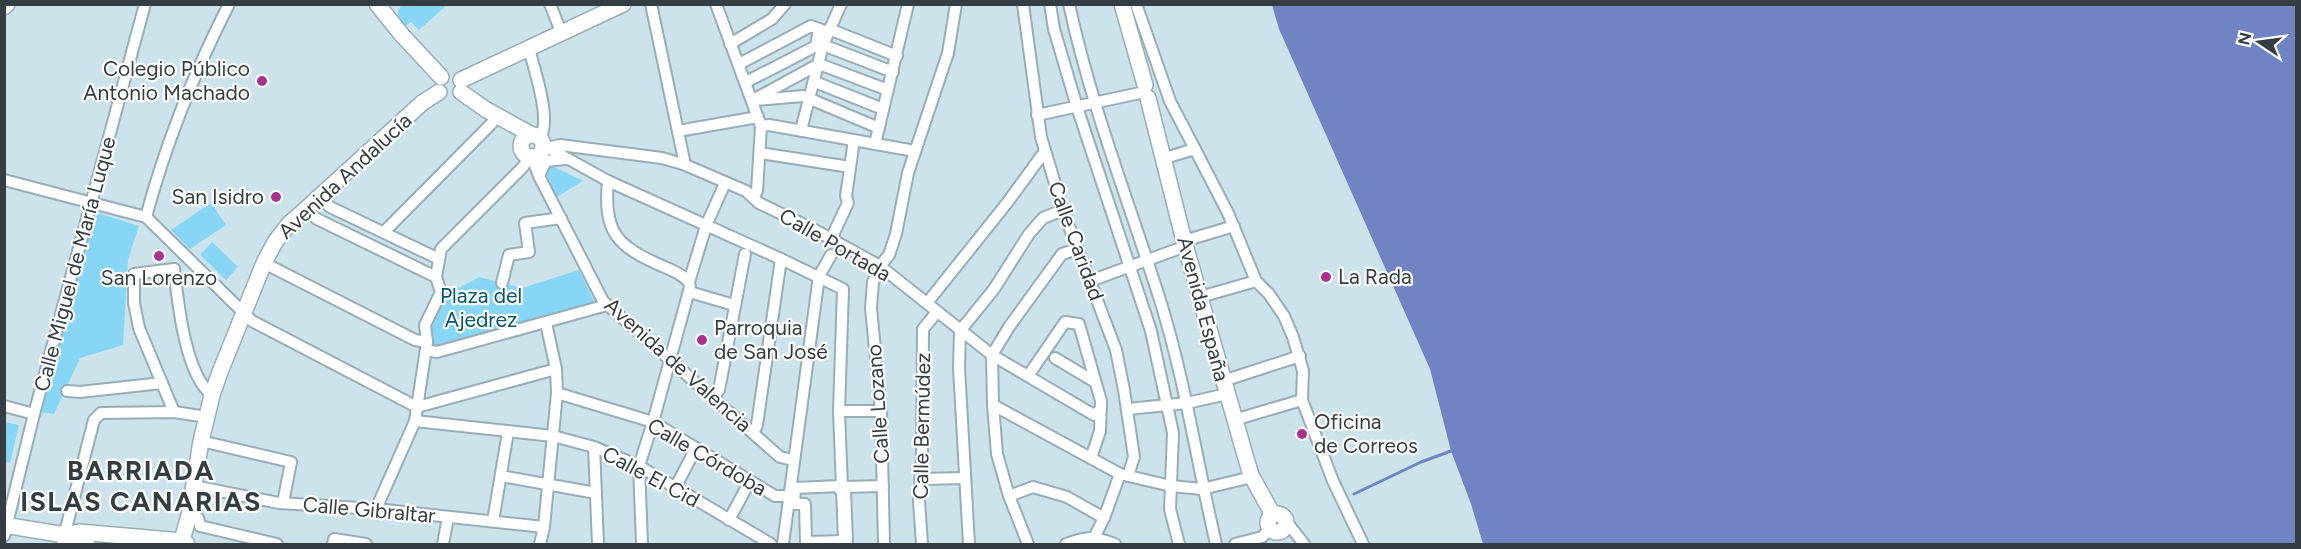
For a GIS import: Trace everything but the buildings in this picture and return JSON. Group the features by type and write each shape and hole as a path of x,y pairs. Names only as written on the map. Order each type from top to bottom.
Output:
{"street":[{"name":"Calle Miguel de María Luque","path":"5,528 145,4"},
{"path":"146,217 161,160 184,100 229,4"},
{"path":"550,4 561,32"},
{"path":"382,6 448,99 456,98 461,86 529,48 623,4"},
{"path":"651,4 683,164"},
{"path":"716,4 759,121 760,153 757,191 753,197"},
{"path":"730,44 772,19 785,4"},
{"path":"746,82 816,46 839,7 827,4"},
{"name":"Calle Lozano","path":"884,544 881,411 871,308 873,282 888,255 896,234 915,151 948,53 956,4"},
{"name":"Calle Caridad","path":"1023,4 1037,115 1045,151 1063,210 1116,350 1128,409 1134,457 1092,541"},
{"path":"1050,4 1054,29 1077,107 1151,331 1168,405 1174,451 1170,509 1179,544"},
{"path":"1069,4 1095,104 1160,301 1187,403 1202,489 1216,544"},
{"name":"Avenida España","path":"1122,4 1185,244 1252,477 1276,522 1304,544"},
{"path":"1136,4 1170,100 1234,226 1256,280 1284,316 1300,356 1303,371 1302,400 1333,481 1364,544"},
{"path":"875,144 909,5"},
{"path":"739,64 811,26 897,56"},
{"path":"801,130 815,82 825,30"},
{"path":"823,45 893,72"},
{"path":"376,509 415,421 427,346 425,325 441,292 436,277 441,249 522,168 536,147 544,128 544,111 529,48"},
{"path":"753,100 819,64 888,90"},
{"path":"440,85 452,74 461,86 490,113 536,147 566,159 608,181 707,222 742,242 843,289 839,411 844,540"},
{"path":"815,82 884,109"},
{"name":"Avenida Andalucía","path":"186,544 201,441 212,395 264,263 282,233 440,85"},
{"path":"1037,115 1144,92"},
{"path":"753,100 803,96 879,128"},
{"path":"384,232 484,131 490,113"},
{"path":"678,131 759,121 769,125 915,151"},
{"path":"783,544 819,276 833,247 848,203 846,196 854,140"},
{"name":"Calle Portada","path":"536,147 560,145 662,158 683,164 746,191 759,203 833,247 880,266 992,355 1094,415 1101,409"},
{"name":"Avenida de Valencia","path":"536,147 539,176 607,305 780,457 793,460"},
{"path":"1168,157 1195,149"},
{"path":"589,172 585,160 591,152 596,150"},
{"path":"927,303 968,254 1045,151"},
{"path":"760,153 850,167"},
{"path":"539,176 546,161 566,159"},
{"path":"4,180 146,217 252,321 417,407 556,369"},
{"path":"608,181 608,210 613,230 619,239 634,253 679,273 689,282"},
{"path":"642,544 639,466 671,360 690,287 689,282 707,222 725,183"},
{"path":"320,197 330,207 438,258"},
{"path":"1110,205 1126,201"},
{"path":"306,209 317,219 436,277"},
{"path":"969,544 958,368 960,331 994,289 1029,234 1043,218 1063,210"},
{"path":"502,283 509,255 529,252 525,223 561,218"},
{"path":"1089,280 1234,226"},
{"path":"1028,544 1009,496 997,454 992,355 1009,327 1062,254 1077,249"},
{"path":"713,397 719,390 745,254"},
{"path":"174,412 139,328 134,303 134,274 174,269 186,256"},
{"path":"753,433 757,425 781,259"},
{"path":"264,263 437,352 607,305"},
{"path":"174,269 180,319 187,348 204,389 212,395"},
{"path":"1200,297 1256,280"},
{"path":"688,294 693,293 734,306"},
{"name":"Calle Bermúdez","path":"922,544 919,501 922,479 923,329 937,312"},
{"path":"1028,376 1065,322 1079,324 1101,401 1100,431 1090,458"},
{"path":"540,544 549,484 557,393 556,369 546,323"},
{"path":"1128,409 1187,403 1300,356"},
{"path":"1055,358 1095,382"},
{"path":"67,391 80,392 162,383"},
{"name":"Calle Córdoba","path":"557,393 653,422 775,496 788,496"},
{"path":"1234,420 1302,400"},
{"path":"993,405 1124,475 1171,486 1202,489 1252,477"},
{"path":"4,406 34,414"},
{"path":"839,411 881,411"},
{"path":"64,540 94,420 101,413 174,412 207,417"},
{"name":"Calle El Cid","path":"415,421 553,436 594,447 639,466 771,544"},
{"path":"493,521 508,432"},
{"path":"201,441 291,462 283,503"},
{"path":"594,447 598,544"},
{"path":"675,488 696,448"},
{"path":"501,476 596,493"},
{"path":"922,479 964,478"},
{"path":"729,520 750,481"},
{"name":"Calle Gibraltar","path":"194,486 283,503 376,509 544,527"},
{"path":"843,489 846,490 847,542 806,542 806,504 794,504 795,488 840,486 840,490 843,489 883,486"},
{"path":"1009,496 1034,488 1067,497 1104,518"},
{"path":"190,514 198,518 200,526 277,544"},
{"path":"444,544 448,517"},
{"path":"1235,544 1262,537 1276,522"},
{"path":"5,528 87,544"},
{"path":"64,540 80,532 186,544"},
{"path":"1066,544 1088,536 1092,541 1115,544"},
{"path":"333,544 334,539 366,544"}],"green space":[{"path":"402,5 447,5 419,30 411,22 406,26 400,18 398,11"},
{"path":"549,167 554,167 583,181 557,197 545,172"},
{"path":"211,203 226,225 190,249 171,230"},
{"path":"95,212 139,226 128,260 123,345 80,358 54,414 38,412"},
{"path":"212,242 238,267 226,280 200,255"},
{"name":"Plaza del Ajedrez","path":"579,270 596,305 433,349 429,330 448,294 479,277 522,288"},
{"path":"5,422 19,425 10,463 5,462"}],"shaded area":[{"path":"1272,5 2296,5 2296,544 1483,544 1451,451 1430,369 1279,29"}],"waterway":[{"path":"1354,494 1421,462 1451,451"}],"place":[{"name":"Colegio Público Antonio Machado","path":"262,81"},
{"name":"San Isidro","path":"276,197"},
{"name":"San Lorenzo","path":"159,256"},
{"name":"La Rada","path":"1326,277"},
{"name":"Parroquia de San José","path":"702,340"},
{"name":"Oficina de Correos","path":"1302,434"}],"district":[{"name":"BARRIADA ISLAS CANARIAS","path":"141,486"}]}
